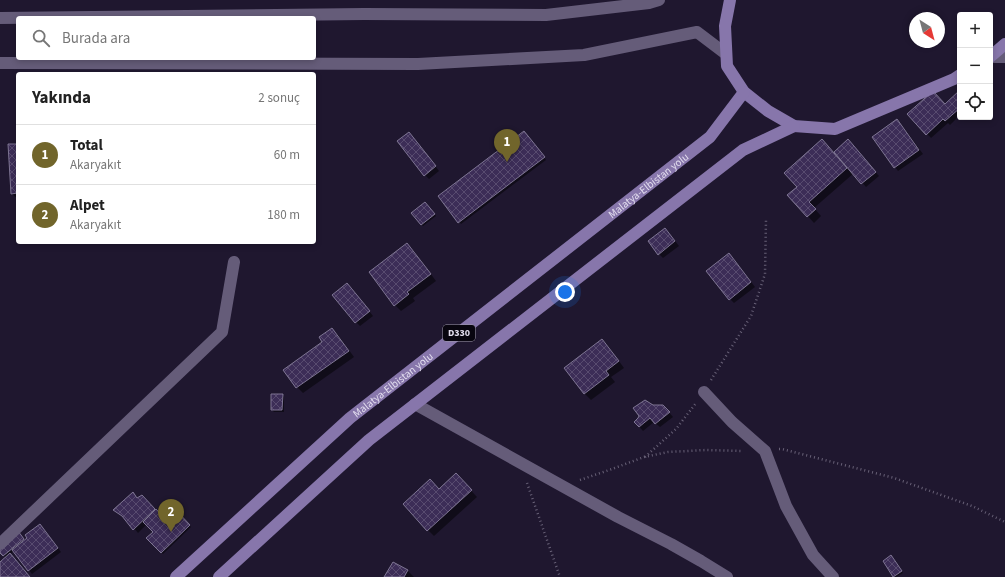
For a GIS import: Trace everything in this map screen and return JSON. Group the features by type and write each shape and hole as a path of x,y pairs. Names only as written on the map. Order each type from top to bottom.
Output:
{"main road":[{"path":"182,16 546,14 649,3 659,0"},
{"path":"730,0 725,26 727,66 744,92 768,111 794,126 835,129 957,76"},
{"path":"0,18 16,18"},
{"path":"0,63 418,64 584,55 697,32 726,54"},
{"path":"993,54 1005,44"},
{"path":"993,57 1005,57"},
{"name":"Malatya-Elbistan yolu","path":"176,577 350,418 710,137 744,92"},
{"name":"D330","path":"219,577 369,440 414,404 743,150 794,126"},
{"path":"0,544 222,332 234,262"},
{"path":"704,392 732,422 765,451 786,506 813,554 833,577"},
{"path":"414,404 618,517 671,544 727,577"}],"path":[{"path":"644,457 676,428 704,392 751,316 765,274 766,220"},
{"path":"519,462 560,577"}],"building":[{"path":"933,91 945,104 957,93 957,111 945,121 943,119 926,135 907,114"},
{"path":"897,119 919,150 894,168 872,137"},
{"path":"524,131 545,157 458,223 438,196"},
{"path":"409,132 436,166 424,176 397,141"},
{"path":"822,139 847,168 809,202 816,209 807,217 787,195 797,187 784,173"},
{"path":"848,139 876,172 861,184 834,152"},
{"path":"8,144 16,144 16,193 11,194"},
{"path":"425,202 435,214 421,225 411,213"},
{"path":"665,228 675,241 658,255 648,241"},
{"path":"407,243 431,274 407,292 409,294 394,306 369,272"},
{"path":"729,253 751,282 729,300 706,271"},
{"path":"347,283 370,311 355,323 332,295"},
{"path":"332,328 349,351 296,388 283,370 322,342 319,337"},
{"path":"602,339 619,361 606,371 609,375 584,394 564,368"},
{"path":"271,394 283,394 282,410 271,410"},
{"path":"645,400 653,405 663,405 670,412 655,424 650,418 639,427 634,422 639,416 633,408"},
{"path":"456,473 472,490 427,531 403,504 430,479 439,489"},
{"path":"133,492 137,498 142,495 155,509 133,530 122,516 113,510"},
{"path":"156,509 165,519 175,509 190,525 161,553 146,538 153,532 143,522"},
{"path":"40,524 58,548 28,571 12,550 27,538 25,535"},
{"path":"18,531 24,539 3,556 0,553 0,545"},
{"path":"10,553 30,577 0,577 0,562"},
{"path":"891,555 902,571 893,577 883,561"},
{"path":"393,562 408,570 404,577 384,577"}],"place":[{"name":"Total","path":"507,162"},
{"name":"Alpet","path":"171,532"}]}
